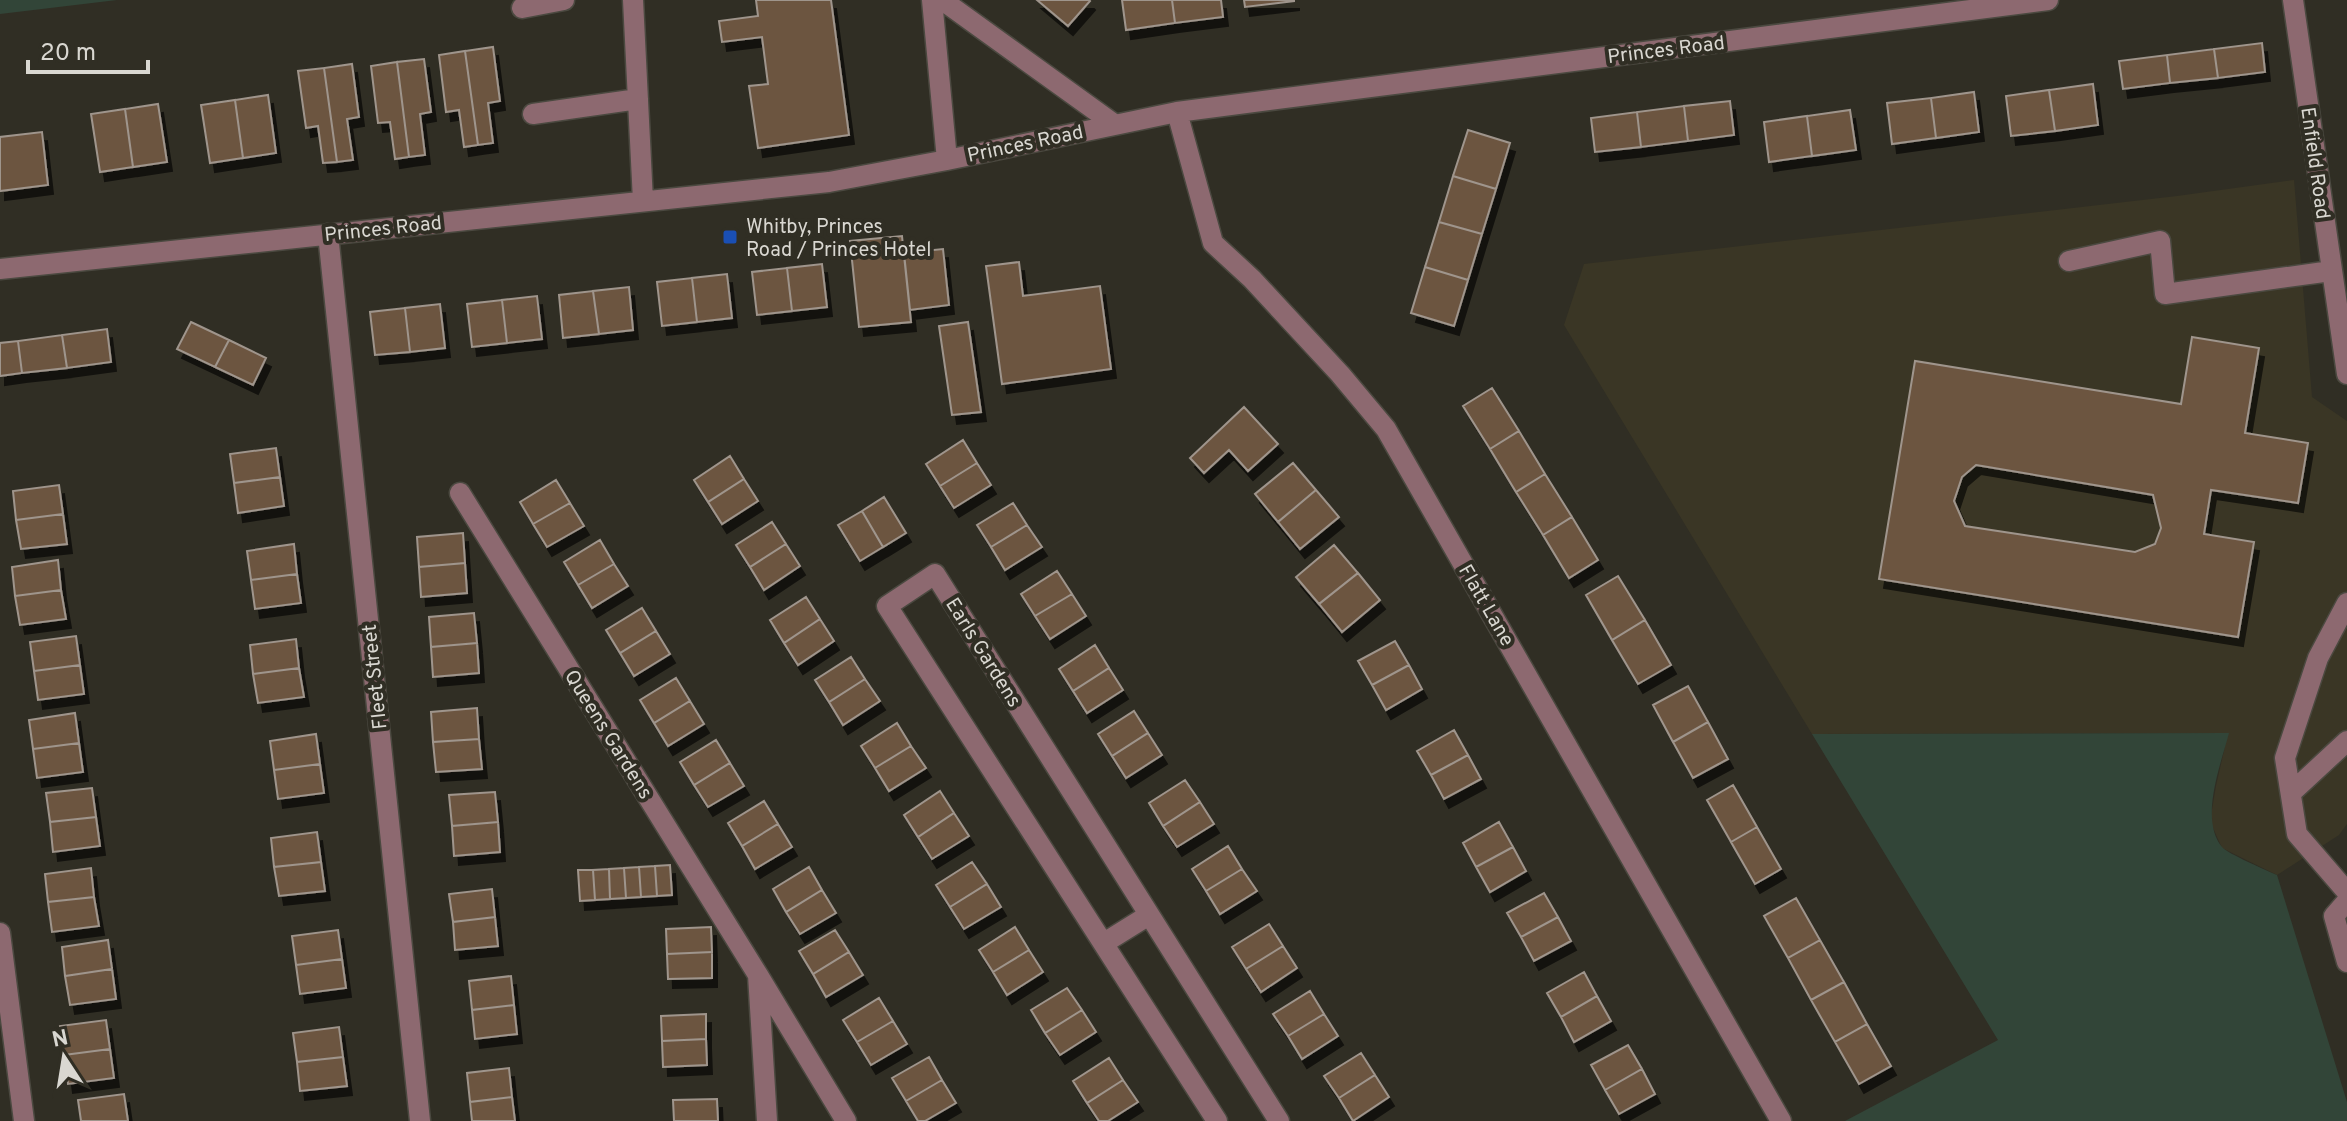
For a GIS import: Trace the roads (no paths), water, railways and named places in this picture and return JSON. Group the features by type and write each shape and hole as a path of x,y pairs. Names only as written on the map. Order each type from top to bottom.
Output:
{"street":[{"path":"522,8 564,0"},
{"path":"633,0 643,201"},
{"path":"932,0 947,160"},
{"path":"942,0 1114,124"},
{"name":"Princes Road","path":"0,269 829,182 1177,112 2048,0"},
{"name":"Enfield Road","path":"2293,0 2347,374"},
{"path":"533,114 638,99"},
{"name":"Flatt Lane","path":"1177,112 1213,243 1252,279 1386,429 1781,1121"},
{"name":"Fleet Street","path":"328,234 420,1121"},
{"path":"2069,261 2160,241 2165,294 2331,271"},
{"name":"Queens Gardens","path":"460,493 846,1121"},
{"name":"Earls Gardens","path":"1217,1121 887,606 935,574 1279,1121"},
{"path":"2347,603 2318,658 2285,758 2297,834 2347,892"},
{"path":"2291,793 2347,741"},
{"path":"2340,909 2347,962"},
{"path":"1104,943 1149,915"},
{"path":"0,933 24,1121"},
{"name":"Queens Gardens","path":"758,975 767,1121"}],"place":[{"name":"Whitby, Princes Road / Princes Hotel","path":"730,237"}]}
